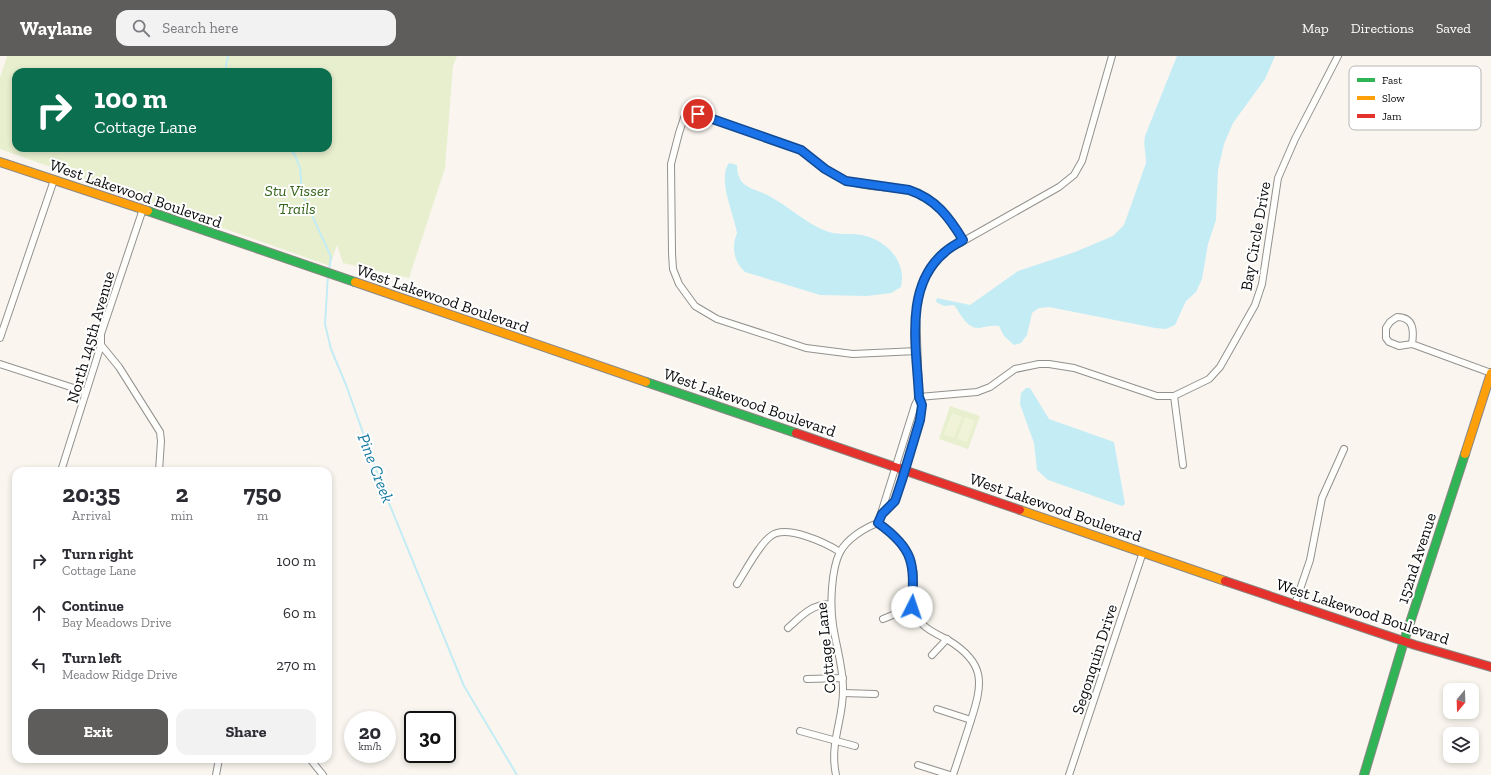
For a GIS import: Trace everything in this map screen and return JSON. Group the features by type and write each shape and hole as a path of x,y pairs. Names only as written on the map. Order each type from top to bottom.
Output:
{"street":[{"path":"953,775 979,694 978,674 968,655 918,621 912,607 914,582 911,557 895,537 878,523 882,514 895,501 920,420 922,405 919,397 916,309 920,290 935,262 944,252 1059,187 1074,175 1086,149 1112,56"},
{"name":"Bay Circle Drive","path":"919,397 977,392 990,387 1015,369 1039,364 1074,368 1157,396 1174,396 1209,379 1220,367 1255,305 1262,284 1278,178 1295,139 1338,56"},
{"path":"917,351 853,354 806,348 717,319 703,312 688,298 679,284 673,270 670,185 672,155 682,122 687,114 698,114 795,148 807,154 825,169 846,181 909,190 918,193 942,210 963,240"},
{"name":"West Lakewood Boulevard","path":"0,162 143,209 320,271 1404,641 1491,667"},
{"path":"0,338 54,180"},
{"name":"North 145th Avenue","path":"62,467 101,345 101,334 143,209"},
{"path":"1412,344 1414,332 1410,322 1406,318 1397,317 1390,322 1386,328 1389,342 1399,346 1412,344 1491,373"},
{"path":"101,345 119,367 160,432 159,467"},
{"path":"0,364 86,392"},
{"name":"152nd Avenue","path":"1364,775 1404,641 1491,373"},
{"path":"1174,396 1183,465"},
{"path":"882,514 882,506 915,405 919,397"},
{"path":"1295,604 1310,560 1322,498 1344,449"},
{"name":"Cottage Lane","path":"836,775 833,751 843,693 843,678 833,624 831,604 835,567 840,552 854,537 878,523"},
{"path":"737,584 768,538 777,532 816,539 840,552"},
{"name":"Segonquin Drive","path":"1069,775 1143,552"},
{"path":"788,628 810,609 820,605 831,604"},
{"path":"883,619 912,607"},
{"path":"932,655 947,640"},
{"path":"807,679 843,678"},
{"path":"843,693 875,694"},
{"path":"938,709 971,720"},
{"path":"800,731 855,746"},
{"path":"216,775 218,763"},
{"path":"313,763 323,775"},
{"path":"918,765 950,775"}],"green space":[{"name":"Stu Visser Trails","path":"7,56 457,56 453,66 445,168 409,278 343,263 337,245 330,266 0,149 0,78"},
{"path":"950,406 980,416 968,449 939,439"},
{"path":"952,413 962,417 954,438 944,434"},
{"path":"965,417 975,421 967,442 957,439"}],"water":[{"path":"1177,56 1275,56 1265,79 1233,123 1224,144 1218,170 1216,220 1208,244 1202,279 1196,292 1186,301 1175,325 1166,329 1155,328 1049,307 1039,308 1032,313 1027,335 1021,343 1014,345 1004,336 999,326 979,328 971,326 964,320 954,305 944,306 936,302 937,298 970,305 1018,271 1075,252 1113,236 1124,225 1146,163 1144,143 1145,136"},
{"path":"729,163 737,165 740,178 746,186 780,202 812,224 833,233 862,235 879,242 886,247 898,260 902,278 901,287 891,293 867,296 820,295 745,272 738,264 734,249 737,233 725,187 726,170"},
{"path":"1026,388 1030,388 1049,419 1114,442 1125,504 1122,506 1048,480 1037,470 1034,443 1020,404 1021,393"}],"waterway":[{"name":"Pine Creek","path":"226,68 228,56"},
{"name":"Pine Creek","path":"292,152 300,168 302,193 331,257 329,271"},
{"name":"Pine Creek","path":"328,275 325,324 331,349 346,385 382,486 464,686 517,775"}],"traffic: fast":[{"path":"148,211 355,282"},
{"path":"646,382 796,433"},
{"path":"1364,775 1404,641 1465,454"}],"traffic: slow":[{"path":"0,162 148,211"},
{"path":"355,282 646,382"},
{"path":"1465,454 1491,373"},
{"path":"1020,510 1225,581"}],"traffic: jam":[{"path":"796,433 1020,510"},
{"path":"1225,581 1415,645 1491,667"}],"route":[{"path":"698,114 759,134 801,150 835,176 846,181 909,190 927,197 934,202 949,218 963,240 944,252 935,262 928,272 920,290 916,309 916,327 919,397 922,405 920,420 895,501 890,508 882,514 878,523 895,537 911,557 913,563 914,582 912,607"}]}
